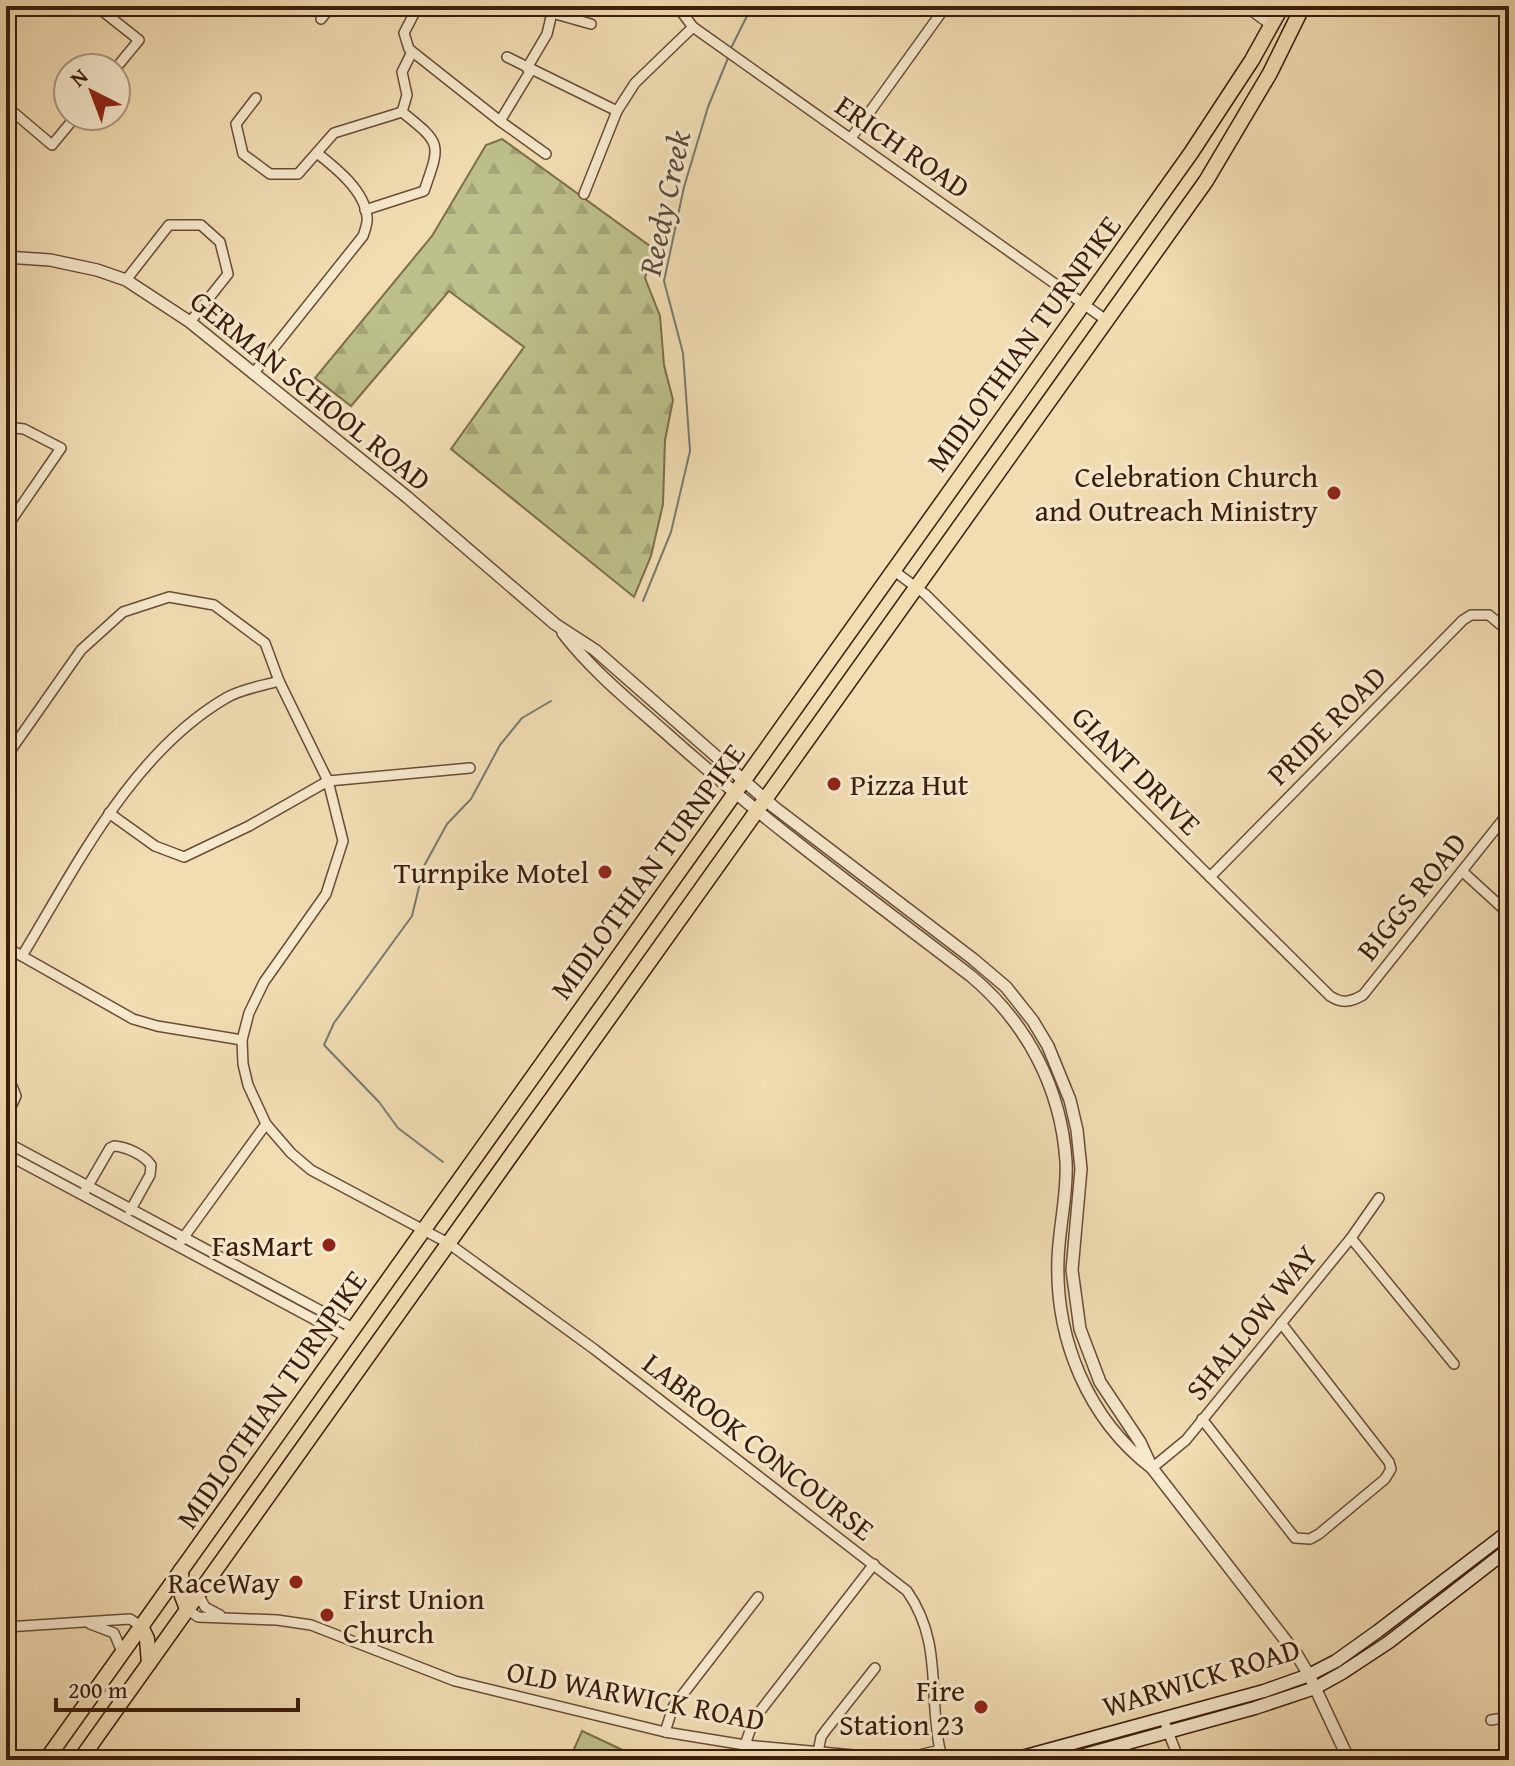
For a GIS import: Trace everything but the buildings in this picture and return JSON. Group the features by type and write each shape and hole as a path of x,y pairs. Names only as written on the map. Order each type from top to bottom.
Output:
{"main road":[{"name":"MIDLOTHIAN TURNPIKE","path":"53,1757 122,1652 1212,123 1282,6"},
{"name":"MIDLOTHIAN TURNPIKE","path":"80,1760 1221,157 1270,73 1303,6"},
{"name":"WARWICK ROAD","path":"1011,1760 1264,1691 1309,1675 1336,1661 1378,1631 1509,1531"},
{"name":"WARWICK ROAD","path":"1066,1760 1255,1708 1315,1688 1377,1650 1509,1549"},
{"path":"181,1570 182,1596 187,1609"},
{"path":"141,1626 147,1639 149,1663"}],"street":[{"path":"96,6 139,40 129,52"},
{"path":"321,19 331,6"},
{"path":"418,6 404,33 405,42 412,52 546,154"},
{"path":"520,6 591,24"},
{"name":"ERICH ROAD","path":"677,6 693,27 1106,320"},
{"path":"851,138 946,6"},
{"path":"1245,6 1271,25"},
{"path":"1499,6 1509,16"},
{"path":"500,121 547,34 552,13"},
{"path":"584,194 617,111 635,83 693,27"},
{"path":"402,112 407,95 402,72 412,52"},
{"path":"507,57 617,111"},
{"path":"256,98 236,124 243,154 270,174 298,174 334,133 402,112"},
{"path":"6,106 52,145 63,132"},
{"path":"365,210 424,191 436,155 434,145 431,135 402,112"},
{"path":"253,374 363,236 368,218 363,202 339,170 317,153"},
{"path":"126,280 169,225 201,225 220,242 228,274 190,322"},
{"name":"GERMAN SCHOOL ROAD","path":"6,257 50,260 126,280 190,322 407,497 555,624 595,650 738,787 755,811 948,958 982,985 1002,1006 1028,1039 1047,1078 1060,1119 1066,1190 1058,1247 1058,1277 1066,1334 1080,1375 1101,1414 1127,1449 1152,1468"},
{"path":"6,427 24,429 61,448 6,528"},
{"name":"GIANT DRIVE","path":"893,570 915,586 1330,996 1346,1002"},
{"path":"6,757 81,650 123,612 169,597 214,605 265,643 279,681 328,781 343,841 326,894 253,1001 242,1040 133,1019 6,947"},
{"name":"PRIDE ROAD","path":"1210,877 1463,620 1471,615 1489,615 1509,632"},
{"path":"22,956 109,813 180,729 229,696 279,681"},
{"path":"109,813 155,846 184,857 249,826 328,781 470,768"},
{"name":"GERMAN SCHOOL ROAD","path":"738,787 764,798 995,977 1041,1033 1061,1072 1074,1114 1080,1153 1080,1196 1072,1270 1080,1329 1100,1382 1140,1442 1152,1468"},
{"name":"BIGGS ROAD","path":"1346,1002 1363,995 1509,812"},
{"path":"1462,871 1509,914"},
{"path":"948,958 957,947"},
{"name":"LABROOK CONCOURSE","path":"242,1040 248,1085 266,1124 291,1153 320,1176 448,1243 594,1349 907,1591 926,1624 931,1645 942,1755"},
{"path":"6,1083 13,1088 16,1096 6,1118"},
{"path":"181,1241 266,1124"},
{"path":"6,1142 85,1190 350,1332"},
{"path":"85,1190 107,1152 114,1146 145,1158 152,1170 128,1213"},
{"path":"6,1154 85,1190"},
{"name":"SHALLOW WAY","path":"1152,1468 1172,1453 1202,1419 1351,1238 1379,1198"},
{"path":"1351,1238 1454,1364"},
{"path":"1202,1419 1295,1538 1310,1539 1319,1534 1385,1479 1391,1469 1389,1462 1281,1323"},
{"path":"1152,1468 1286,1639 1309,1675 1349,1760"},
{"path":"745,1745 754,1718 874,1564"},
{"path":"198,1594 205,1607 227,1618"},
{"path":"665,1732 673,1707 758,1597"},
{"name":"OLD WARWICK ROAD","path":"187,1609 198,1617 277,1620 311,1625 455,1681 665,1732 745,1745 818,1752 895,1757 942,1755"},
{"path":"6,1627 130,1619 141,1626"},
{"path":"83,1622 114,1632 122,1652"},
{"path":"818,1752 821,1737 875,1668"},
{"path":"1491,1720 1509,1717"},
{"path":"1162,1719 1179,1760"}],"green space":[{"path":"502,139 654,249 645,278 660,316 664,365 673,400 665,440 663,504 651,556 634,597 451,449 524,347 449,291 351,406 315,378 432,236 486,145"},
{"path":"582,1731 644,1760 569,1760"}],"waterway":[{"name":"Reedy Creek","path":"731,48 752,6"},
{"name":"Reedy Creek","path":"643,601 671,532 690,451 683,353 664,281 684,187 708,107 728,58"},
{"path":"443,1162 398,1128 379,1102 324,1045 334,1023 412,916 424,866 447,824 471,799 500,745 522,718 551,701"}],"place":[{"name":"Celebration Church and Outreach Ministry","path":"1334,493"},
{"name":"Pizza Hut","path":"834,784"},
{"name":"Turnpike Motel","path":"605,872"},
{"name":"FasMart","path":"329,1245"},
{"name":"RaceWay","path":"296,1582"},
{"name":"First Union Church","path":"327,1615"},
{"name":"Fire Station 23","path":"981,1707"}]}
